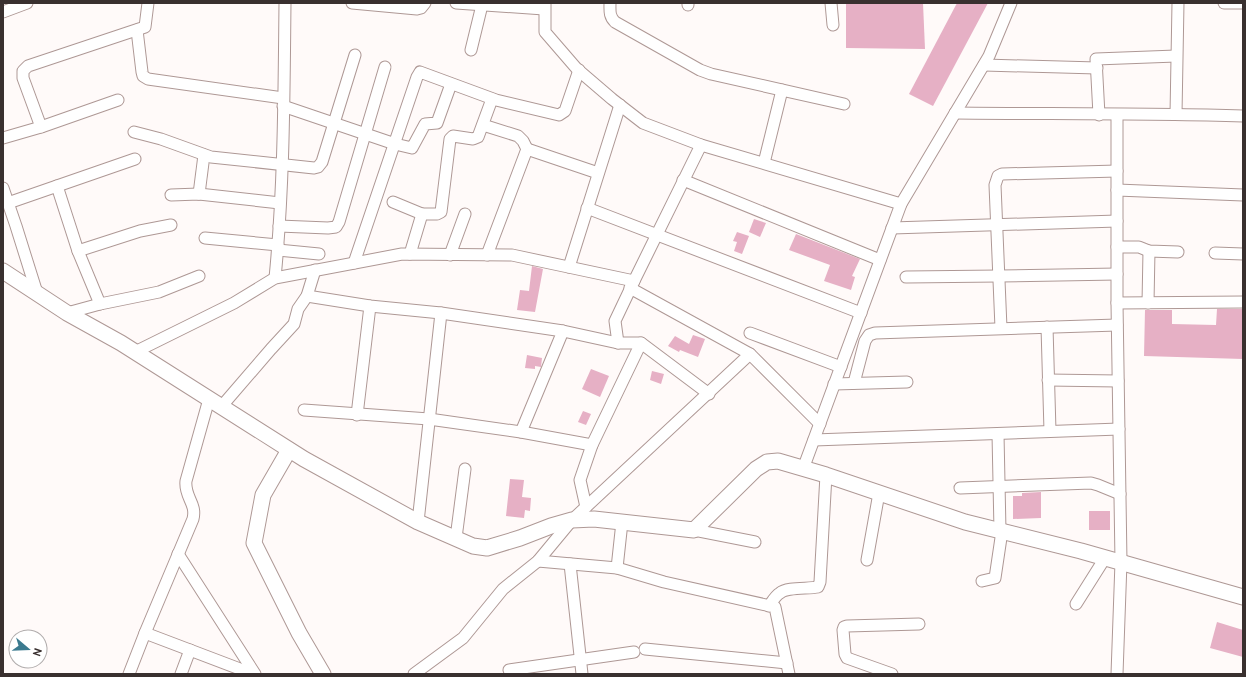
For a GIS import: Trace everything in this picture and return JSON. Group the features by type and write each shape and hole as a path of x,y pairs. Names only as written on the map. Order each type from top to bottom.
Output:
{"street":[{"path":"3,12 27,3"},
{"path":"40,127 23,78 22,74 25,68 145,27 148,3"},
{"path":"275,278 282,165 285,3"},
{"path":"352,3 417,9 421,8 425,3"},
{"path":"456,3 544,6 545,32 579,70 643,123 701,145 901,204"},
{"path":"610,3 611,17 615,22 700,70 711,74 844,104"},
{"path":"831,3 832,25"},
{"path":"803,469 901,204 989,56 1011,3"},
{"path":"1176,114 1178,3"},
{"path":"1224,3 1243,3"},
{"path":"471,50 477,4"},
{"path":"137,30 142,72 143,76 148,79 283,102 334,123 395,144 412,148 425,124 437,123 451,84"},
{"path":"134,132 162,139 211,157 314,168 318,167 322,162 355,55"},
{"path":"1099,115 1096,59 1176,56"},
{"path":"984,65 1096,68"},
{"path":"279,226 336,227 339,222 385,67"},
{"path":"354,263 417,77 420,72 492,99 559,115 565,111 579,70"},
{"path":"764,163 782,90"},
{"path":"393,202 422,214 437,214 441,212 449,141 451,137 455,136 476,139 483,125 492,99"},
{"path":"3,138 118,100"},
{"path":"569,267 620,105"},
{"path":"955,113 1099,115 1176,114 1243,116"},
{"path":"1117,115 1117,325 1121,562 1117,674"},
{"path":"483,125 518,136 523,141 527,149 598,173"},
{"path":"618,343 615,321 656,234 701,145"},
{"path":"487,255 527,149"},
{"path":"199,194 204,155"},
{"path":"8,203 135,159"},
{"path":"1001,328 995,185 998,176 1002,174 1117,171"},
{"path":"683,180 880,260"},
{"path":"57,186 78,251 100,304"},
{"path":"3,188 36,293"},
{"path":"1117,190 1243,195"},
{"path":"171,195 199,194 280,203"},
{"path":"588,208 861,313"},
{"path":"410,254 422,214"},
{"path":"450,255 465,214"},
{"path":"892,228 1117,221"},
{"path":"78,251 140,231 171,225"},
{"path":"205,238 319,254"},
{"path":"1117,248 1139,246 1149,251 1178,252"},
{"path":"1148,303 1149,251"},
{"path":"1215,253 1243,254"},
{"path":"135,352 234,303 275,278 402,254 512,255 569,267 632,285 750,354 820,424"},
{"path":"129,674 193,519 195,512 194,505 187,493 186,481 215,403 271,349 294,324 298,309 307,296 315,270"},
{"path":"3,271 68,313 135,352 304,459 418,522 473,546 487,548 572,520 622,522 694,530 755,542"},
{"path":"906,276 1118,274"},
{"path":"68,313 100,304 158,292 199,276"},
{"path":"307,296 370,306 441,313 563,330 618,343 641,343 709,394"},
{"path":"1117,303 1243,302"},
{"path":"357,414 370,306"},
{"path":"418,522 441,313"},
{"path":"854,383 865,341 869,335 875,333 1117,325"},
{"path":"1047,327 1050,431"},
{"path":"521,432 563,330"},
{"path":"750,332 841,367"},
{"path":"586,507 580,480 592,444 641,343"},
{"path":"414,674 464,638 503,589 538,561 572,520 709,394 750,354"},
{"path":"1048,380 1118,381"},
{"path":"834,384 907,382"},
{"path":"304,410 429,419 592,444"},
{"path":"814,440 1119,429"},
{"path":"982,581 995,578 1001,531 998,434"},
{"path":"289,450 263,495 254,543 299,633 323,674"},
{"path":"694,530 756,469 767,462 778,461 826,475 965,522 1121,562 1243,597"},
{"path":"456,538 465,470"},
{"path":"770,606 778,594 785,590 818,587 820,582 826,475"},
{"path":"960,488 1091,483 1098,484 1120,494"},
{"path":"867,560 879,493"},
{"path":"617,568 622,522"},
{"path":"178,554 250,673"},
{"path":"1076,604 1105,558"},
{"path":"538,561 617,568 664,582 775,607 788,669 645,649"},
{"path":"570,564 582,674"},
{"path":"892,674 847,658 845,654 844,627 919,624"},
{"path":"145,633 250,673"},
{"path":"181,674 190,650"},
{"path":"509,670 634,652"}],"building":[{"path":"846,3 923,3 925,49 846,48"},
{"path":"957,3 988,3 933,106 909,94"},
{"path":"754,219 766,223 760,237 749,232"},
{"path":"737,232 749,236 742,254 734,251 737,242 733,241"},
{"path":"796,234 860,259 852,276 855,277 851,290 824,281 830,265 789,250"},
{"path":"532,266 543,269 535,312 517,310 520,290 529,291"},
{"path":"1217,309 1243,309 1243,359 1144,356 1145,310 1172,310 1172,324 1216,325"},
{"path":"693,335 705,339 698,357 680,350 679,352 668,346 675,336 689,344"},
{"path":"527,355 542,358 541,367 535,366 535,369 525,368"},
{"path":"591,369 609,376 600,397 582,389"},
{"path":"652,371 664,374 661,384 650,380"},
{"path":"583,411 591,414 586,425 578,422"},
{"path":"510,479 524,480 522,497 531,498 530,511 525,510 524,518 506,516"},
{"path":"1041,492 1041,518 1013,519 1013,496 1022,496 1022,493"},
{"path":"1089,511 1110,511 1110,530 1089,530"},
{"path":"1217,622 1243,630 1243,657 1210,648"}]}
